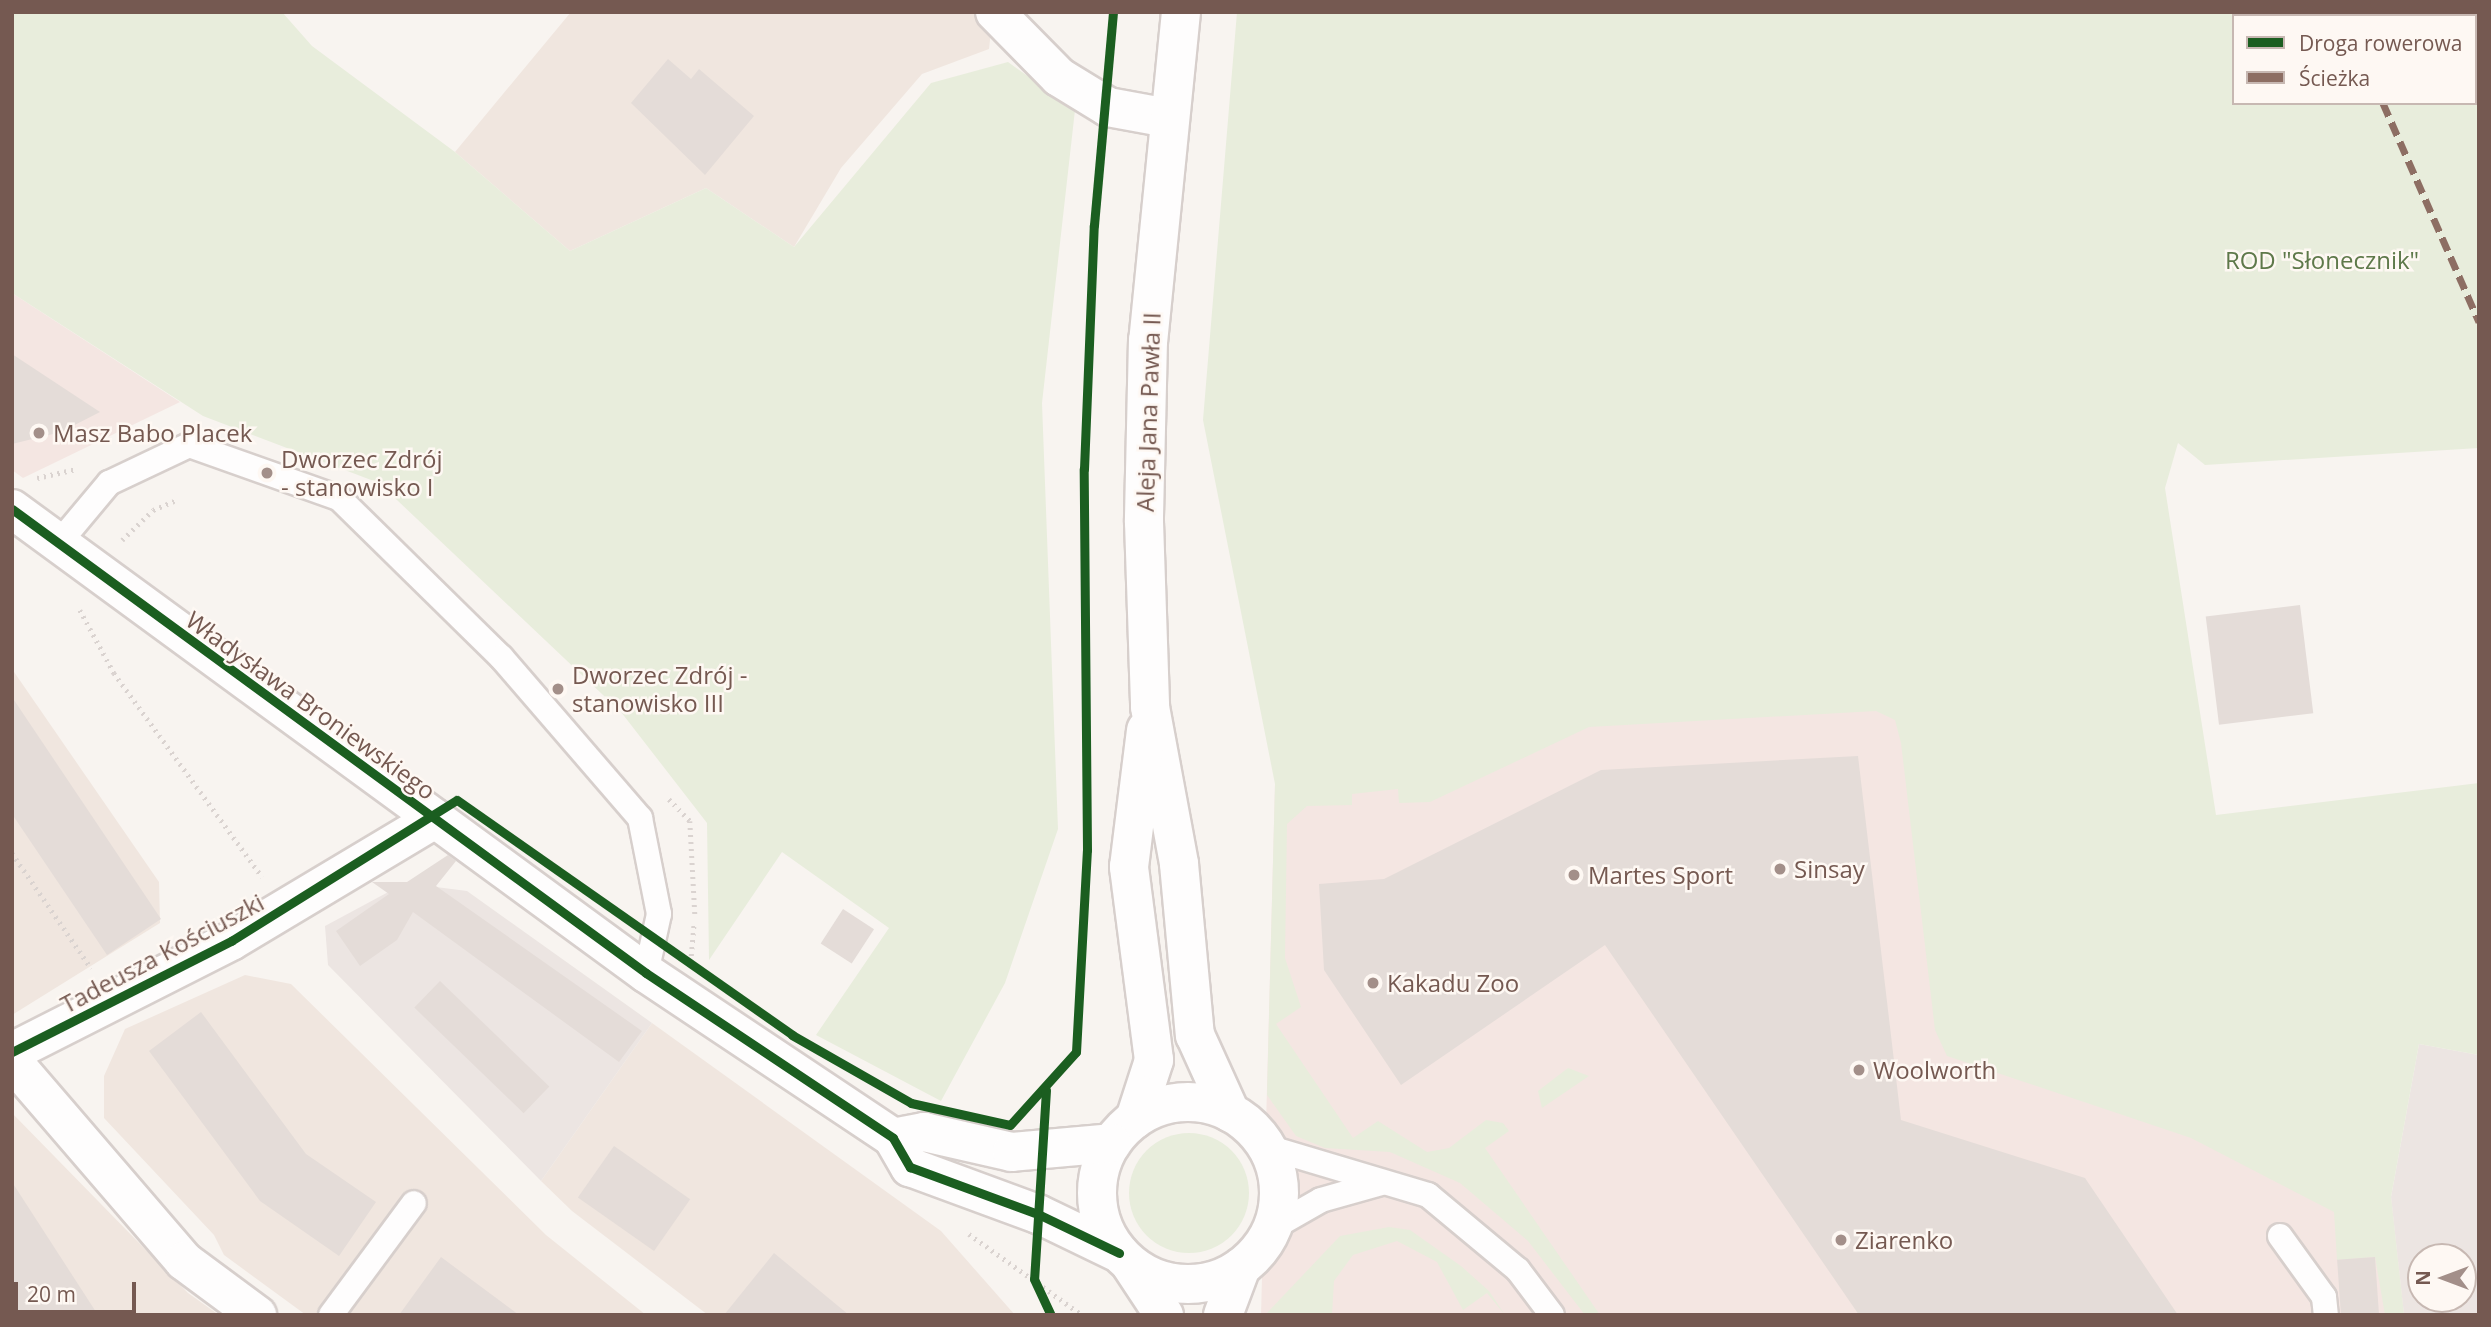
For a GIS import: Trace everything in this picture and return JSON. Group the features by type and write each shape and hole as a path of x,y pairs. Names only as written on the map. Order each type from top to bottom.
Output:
{"street":[{"path":"995,12 1059,77 1108,107 1168,118"},
{"name":"Aleja Jana Pawła II","path":"1181,12 1168,118 1148,340 1144,522 1150,707 1179,864 1195,1035 1230,1112"},
{"name":"Władysława Broniewskiego","path":"12,509 646,973 893,1138 910,1167 1038,1214 1125,1259"},
{"name":"Aleja Jana Pawła II","path":"1123,1131 1154,1060 1129,867 1150,707"},
{"name":"Tadeusza Kościuszki","path":"12,1052 231,941 435,819"},
{"path":"12,1061 184,1261 257,1315"},
{"path":"893,1138 924,1132 1012,1152 1123,1131 1181,1102 1230,1112 1267,1147 1278,1186 1272,1228 1241,1267 1223,1315"},
{"path":"1123,1131 1099,1174 1098,1208 1125,1259 1164,1315"},
{"path":"1125,1259 1161,1280 1194,1284 1241,1267"}],"lane":[{"path":"58,544 108,483 189,445 339,498 501,657 640,818 659,914 646,973"},
{"path":"1267,1147 1381,1183 1416,1190 1450,1210 1518,1270 1552,1315"},
{"path":"1272,1228 1321,1200 1381,1183"},
{"path":"331,1315 414,1203"},
{"path":"2280,1236 2325,1297 2326,1315"}],"path":[{"path":"72,596 114,673 262,877"},
{"path":"12,853 97,977"},
{"path":"1038,1214 1034,1279 1045,1303"},
{"path":"961,1228 1082,1315"}],"shaded area":[{"path":"571,12 985,12 991,31 989,49 922,74 841,168 794,247 706,188 570,251 455,152"},
{"path":"12,293 180,402 23,478 12,470"},
{"path":"12,669 159,882 160,923 12,1015"},
{"path":"1921,678 2391,1197 2404,1315 1261,1315 1275,784 1580,698"},
{"path":"405,883 467,891 652,1023 541,1181 328,965 325,926"},
{"path":"245,975 291,984 546,1235 646,1315 306,1315 224,1255 214,1235 104,1118 104,1076 125,1029"},
{"path":"652,1023 941,1231 1015,1315 708,1315 572,1211 541,1181"},
{"path":"2419,1044 2479,1055 2479,1315 2404,1315 2391,1197"},
{"path":"12,1113 188,1293 219,1315 12,1315"}],"green space":[{"path":"12,12 282,12 312,46 455,152 570,251 706,188 794,247 931,83 1008,62 1075,110 1042,403 1058,829 1005,983 941,1101 816,1035 889,928 782,852 709,960 707,823 621,712 379,483 203,416 12,293"},
{"name":"ROD \"Słonecznik\"","path":"1237,12 2479,12 2479,448 2205,465 2178,443 2165,488 2216,815 2479,783 2479,1055 2419,1044 2391,1197 2404,1315 2385,1315 2375,1257 2337,1260 2334,1212 2191,1138 1947,1056 1935,1030 1901,743 1895,720 1876,711 1589,727 1430,802 1399,803 1398,789 1352,794 1352,805 1307,806 1287,824 1285,958 1301,1007 1276,1024 1353,1138 1378,1121 1427,1152 1449,1148 1486,1120 1503,1123 1509,1131 1485,1148 1600,1315 1585,1315 1528,1241 1460,1183 1390,1152 1325,1148 1296,1136 1267,1095 1275,784 1203,420"},
{"path":"1568,1068 1589,1076 1542,1108 1538,1091"},
{"path":"1189,1133 1212,1138 1231,1151 1244,1170 1249,1193 1244,1216 1231,1235 1212,1248 1189,1253 1166,1248 1147,1235 1134,1216 1129,1193 1134,1170 1147,1151 1166,1138"},
{"path":"1389,1227 1410,1230 1461,1266 1489,1291 1505,1315 1487,1293 1463,1310 1437,1262 1397,1241 1353,1255 1334,1281 1332,1315 1265,1315 1340,1236"}],"building":[{"path":"668,59 691,79 699,69 754,116 705,175 631,103"},
{"path":"12,354 100,412 61,432 12,444"},
{"path":"2300,605 2313,713 2219,725 2206,617"},
{"path":"12,697 161,919 107,955 12,814"},
{"path":"1858,756 1901,1120 2085,1178 2178,1315 1859,1315 1605,945 1401,1085 1324,970 1319,884 1384,879 1601,770"},
{"path":"448,855 456,861 436,886 642,1031 619,1062 413,912 397,940 360,966 336,931 389,894 372,882 407,882"},
{"path":"843,909 874,929 852,964 821,943"},
{"path":"440,981 549,1087 524,1113 414,1008"},
{"path":"201,1012 306,1154 376,1202 339,1256 260,1201 149,1051"},
{"path":"614,1146 690,1199 654,1251 578,1198"},
{"path":"12,1182 98,1315 20,1315 12,1303"},
{"path":"774,1253 849,1315 724,1315"},
{"path":"441,1257 519,1315 399,1315"},
{"path":"2375,1257 2379,1315 2341,1315 2337,1260"}],"marked path":[{"path":"2384,105 2479,322"}],"cycle path":[{"path":"12,1052 231,941 457,800 792,1035 911,1103 1010,1125 1076,1052 1087,850 1084,469 1094,225 1113,12"},
{"path":"12,509 646,973 893,1138 910,1167 1038,1214 1119,1253"},
{"path":"1046,1090 1034,1279 1051,1315"}],"place":[{"name":"Masz Babo Placek","path":"39,433"},
{"name":"Dworzec Zdrój - stanowisko I","path":"267,473"},
{"name":"Dworzec Zdrój - stanowisko III","path":"558,689"},
{"name":"Sinsay","path":"1780,869"},
{"name":"Martes Sport","path":"1574,875"},
{"name":"Kakadu Zoo","path":"1373,983"},
{"name":"Woolworth","path":"1859,1070"},
{"name":"Ziarenko","path":"1841,1240"}]}
